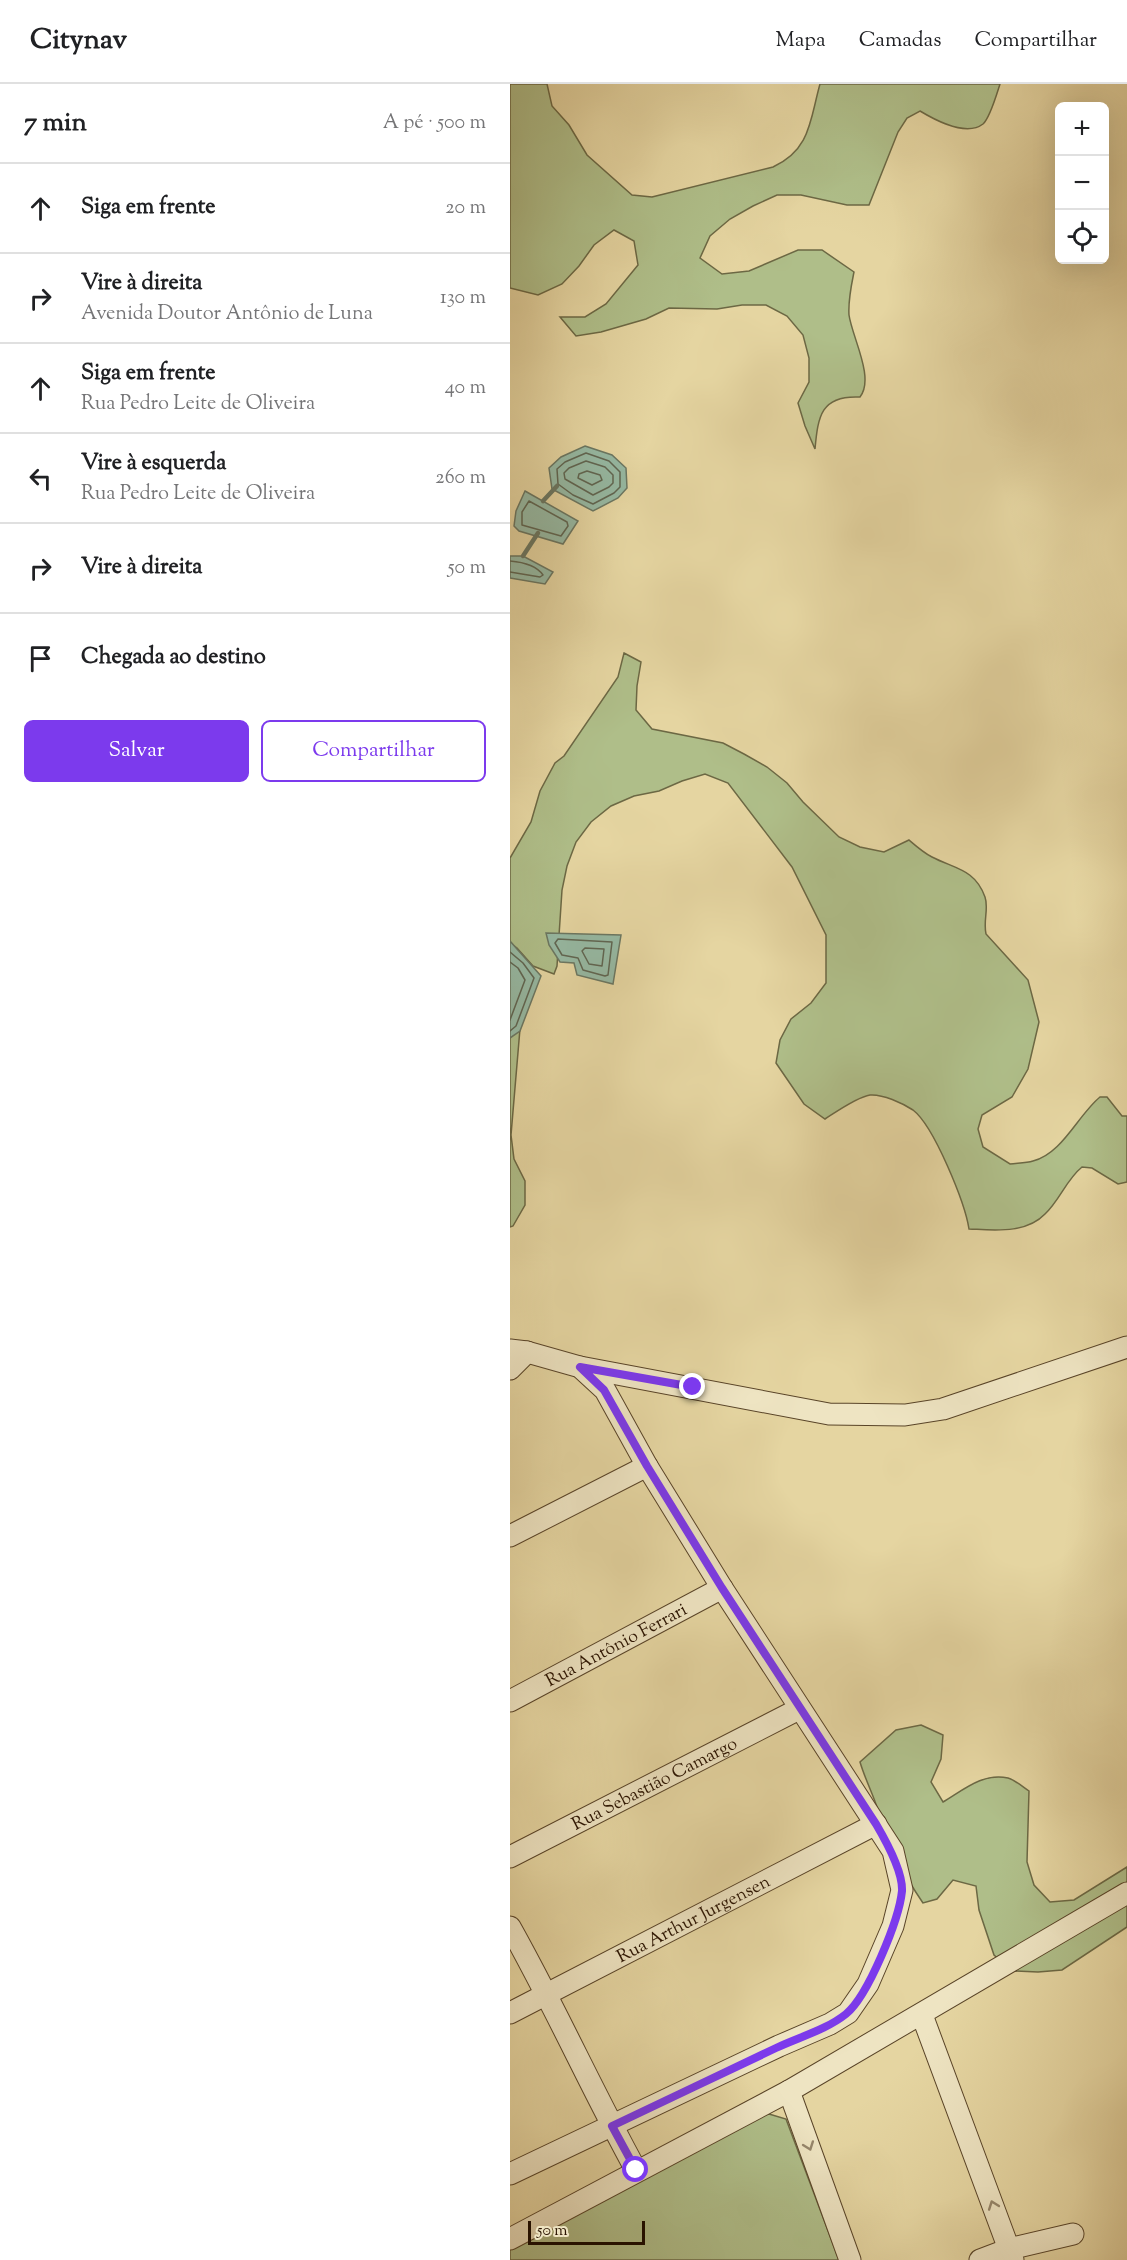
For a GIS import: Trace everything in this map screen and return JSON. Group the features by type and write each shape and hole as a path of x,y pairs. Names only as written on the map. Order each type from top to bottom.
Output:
{"street":[{"path":"510,1369 518,1351 580,1367 829,1414 906,1414 943,1409 1127,1347"},
{"path":"510,2174 830,2024 848,2013 868,1984 893,1926 902,1890 892,1851 876,1824 722,1588 647,1466 604,1390 580,1367"},
{"path":"510,1536 647,1466"},
{"name":"Rua Antônio Ferrari","path":"510,1701 722,1588"},
{"name":"Rua Sebastião Camargo","path":"510,1857 799,1709"},
{"name":"Rua Arthur Jurgensen","path":"510,2013 876,1824"},
{"path":"510,2239 636,2170 789,2091 1127,1893"},
{"path":"510,1927 548,1994 636,2170"},
{"path":"922,2015 1011,2255"},
{"path":"789,2091 850,2260"},
{"path":"980,2260 1011,2255 1073,2234"}],"shaded area":[{"path":"510,84 547,84 552,106 569,125 587,155 632,195 652,197 773,167 786,160 795,152 807,132 820,84 1000,84 988,116 983,124 976,128 951,126 920,111 907,118 898,132 869,205 847,205 801,195 777,195 730,219 710,236 700,258 722,274 749,271 798,250 822,250 854,272 849,299 849,315 864,369 864,389 860,397 837,400 824,410 820,418 815,449 798,403 809,382 809,358 803,335 787,316 766,305 742,305 717,309 669,308 646,319 601,332 576,336 560,317 585,317 606,304 638,265 634,241 614,230 594,245 562,284 538,295 510,288"},
{"path":"624,653 641,662 636,710 652,729 723,743 767,767 787,783 839,837 860,847 884,852 909,840 929,855 963,871 976,881 986,901 986,934 1028,980 1039,1022 1028,1069 1012,1097 982,1115 978,1129 983,1147 1010,1164 1030,1162 1043,1157 1053,1151 1100,1097 1107,1097 1122,1116 1127,1116 1127,1182 1118,1184 1092,1168 1082,1167 1045,1214 1029,1225 1009,1229 969,1229 962,1202 939,1148 913,1110 886,1097 870,1095 853,1102 825,1119 804,1104 776,1063 780,1040 791,1019 811,1003 826,983 826,935 792,867 728,783 705,774 659,791 634,796 611,806 591,822 576,842 567,866 562,890 557,966 554,974 533,966 510,943 510,858 531,822 540,791 555,763 564,756 618,677"},
{"path":"510,1016 521,1017 511,1135 514,1159 525,1181 525,1205 513,1226 510,1227"},
{"path":"921,1725 943,1735 941,1759 931,1782 943,1802 973,1784 990,1778 1008,1778 1029,1791 1027,1862 1034,1885 1050,1902 1074,1900 1127,1867 1127,1927 1062,1970 1013,1971 994,1955 979,1910 976,1886 953,1880 937,1899 923,1903 892,1847 860,1762 896,1730"},
{"path":"769,2114 786,2119 839,2260 510,2260 510,2247 741,2119"}],"water":[{"path":"585,446 612,455 626,468 627,488 618,498 593,511 552,489 549,468 561,457"},
{"path":"525,491 578,521 563,544 519,531 514,526 516,511"},
{"path":"510,556 523,556 553,572 545,584 510,578"},
{"path":"546,933 621,935 613,984 577,975 574,963 560,962 549,945"},
{"path":"510,941 541,976 520,1031 510,1038"}],"waterway":[{"path":"543,501 557,486"},
{"path":"523,556 538,533"}],"route":[{"path":"636,2170 612,2126 830,2024 848,2013 868,1984 893,1926 902,1890 892,1851 876,1824 722,1588 647,1466 604,1390 580,1367 693,1387"}]}
